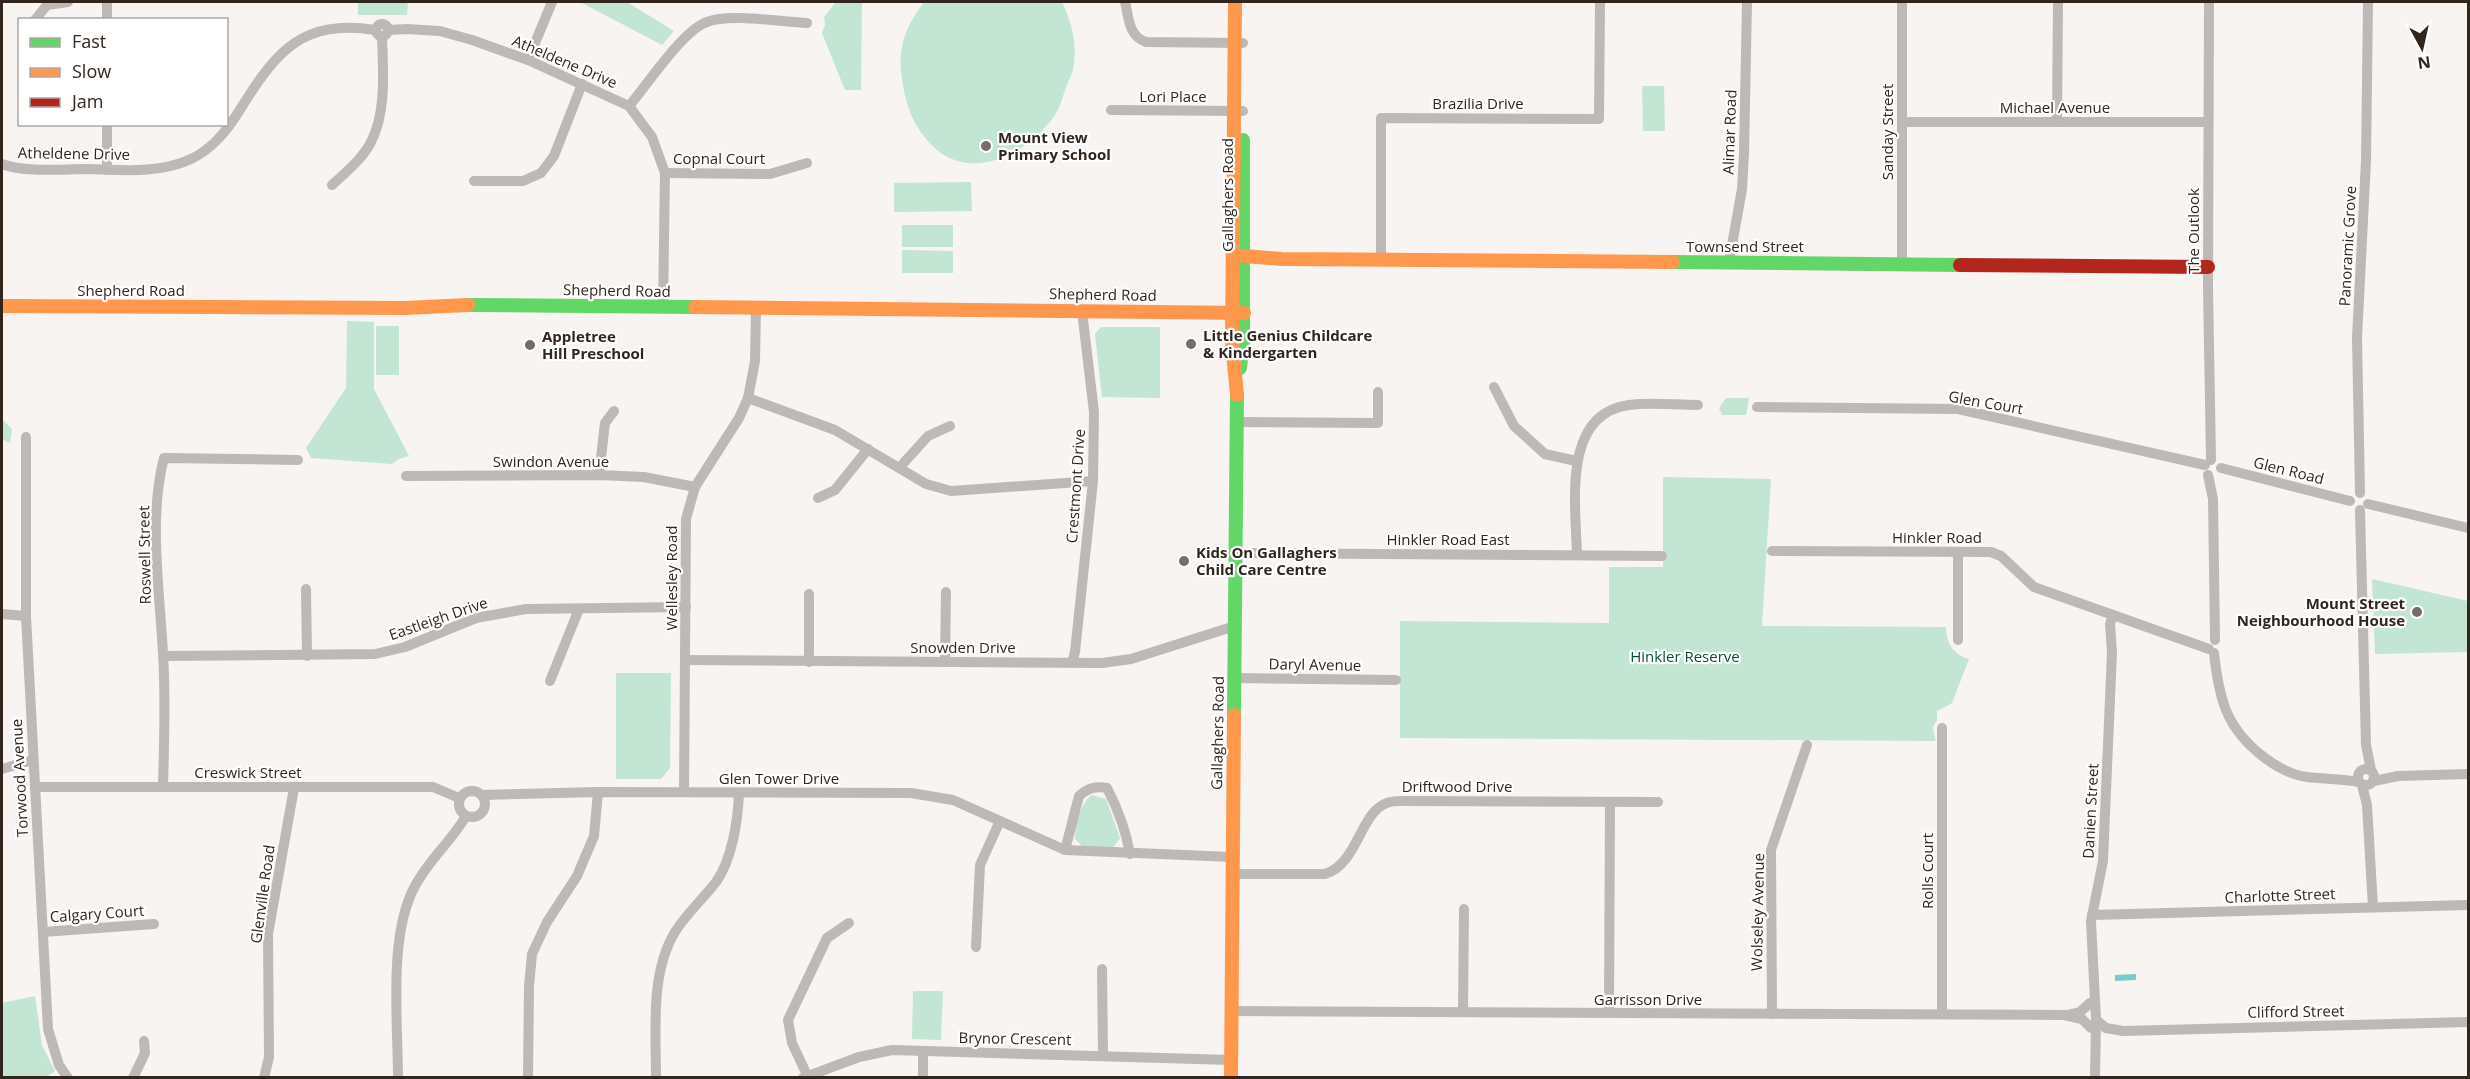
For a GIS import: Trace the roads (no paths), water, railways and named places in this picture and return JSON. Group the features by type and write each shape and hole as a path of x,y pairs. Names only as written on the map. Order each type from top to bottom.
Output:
{"street":[{"path":"37,18 47,5 68,2"},
{"path":"107,2 107,18"},
{"path":"528,60 552,2"},
{"path":"1125,2 1132,32 1140,40 1146,42 1239,43"},
{"name":"Gallaghers Road","path":"1231,1077 1239,111 1239,43 1235,2"},
{"name":"Gallaghers Road","path":"1239,43 1243,2"},
{"name":"Brazilia Drive","path":"1381,259 1382,118 1599,119 1599,2"},
{"name":"Alimar Road","path":"1729,262 1742,189 1747,2"},
{"name":"Sanday Street","path":"1902,2 1902,263"},
{"path":"2057,122 2058,2"},
{"name":"The Outlook","path":"2209,2 2208,267 2213,469 2212,646"},
{"name":"Panoramic Grove","path":"2360,493 2357,338 2366,161 2368,2"},
{"path":"629,106 685,38 705,22 721,18 807,23"},
{"name":"Atheldene Drive","path":"2,164 24,168 107,170 163,168 193,158 220,138 268,68 287,48 303,38 333,28 351,27 382,32 408,28 440,31 528,60 629,106 652,137 664,172 663,307"},
{"path":"332,185 358,161 370,144 377,124 381,103 382,32"},
{"path":"474,181 523,181 541,173 554,156 582,84"},
{"name":"Lori Place","path":"1111,110 1239,111"},
{"name":"Gallaghers Road","path":"1238,313 1244,259 1239,111"},
{"name":"Michael Avenue","path":"1902,122 2208,122"},
{"path":"107,126 107,170"},
{"name":"Copnal Court","path":"664,172 770,174 807,163"},
{"name":"Townsend Street","path":"1244,259 2208,267"},
{"name":"Shepherd Road","path":"2,306 663,307 1238,313"},
{"name":"Wellesley Road","path":"684,792 686,519 695,487 740,418 748,398 755,361 756,308"},
{"name":"Crestmont Drive","path":"1072,663 1093,481 1094,412 1082,311"},
{"path":"1494,387 1514,426 1537,447 1545,454 1576,461"},
{"path":"1236,422 1378,423 1378,392"},
{"path":"748,398 836,430 926,484 951,491 1093,481"},
{"path":"1576,555 1576,461 1586,432 1604,412 1628,405 1698,405"},
{"name":"Glen Court","path":"1757,407 1958,410 2213,469"},
{"path":"599,476 604,423 614,411"},
{"path":"900,467 928,436 950,426"},
{"name":"Torwood Avenue","path":"26,437 26,616 48,1029 59,1065 68,1077"},
{"path":"818,498 835,490 868,449"},
{"name":"Roswell Street","path":"164,787 164,656 157,571 157,493 164,458 298,460"},
{"name":"Glen Road","path":"2213,469 2350,501"},
{"name":"Swindon Avenue","path":"406,476 644,477 695,487"},
{"path":"2373,908 2366,777 2364,507 2365,495 2354,494 2350,501 2352,507 2364,507 2469,528"},
{"name":"Hinkler Road","path":"1772,550 1992,552 2001,555 2034,587 2188,640 2212,646"},
{"name":"Hinkler Road East","path":"1235,553 1662,556"},
{"path":"1958,553 1958,640"},
{"path":"306,589 307,656"},
{"path":"945,662 946,592"},
{"path":"809,594 809,662"},
{"name":"Eastleigh Drive","path":"164,656 375,654 405,647 476,618 526,609 686,607"},
{"path":"550,681 579,609"},
{"path":"2,614 26,616"},
{"name":"Danien Street","path":"2095,1074 2092,1060 2092,915 2103,861 2112,651 2116,616"},
{"name":"Snowden Drive","path":"686,660 1102,663 1131,659 1234,626"},
{"path":"2212,646 2218,685 2226,714 2248,744 2270,762 2294,774 2333,778 2469,774"},
{"name":"Daryl Avenue","path":"1234,678 1395,680"},
{"name":"Rolls Court","path":"1942,728 1942,1014"},
{"name":"Wolseley Avenue","path":"1772,1014 1771,850 1807,745"},
{"path":"2,769 33,760"},
{"path":"1065,850 1079,796 1085,790 1097,786 1107,788 1111,795 1127,833 1130,854"},
{"name":"Creswick Street","path":"35,788 433,787 459,798"},
{"name":"Glenville Road","path":"264,1077 268,1057 268,934 294,788"},
{"path":"469,790 482,795 485,803 482,813 473,817 466,816 459,809 459,798 469,790"},
{"path":"528,1077 529,986 532,954 546,921 577,876 594,837 598,792"},
{"name":"Glen Tower Drive","path":"482,795 598,792 911,793 952,801 1065,850 1232,857"},
{"path":"656,1077 657,1015 661,969 675,933 718,879 735,835 739,793"},
{"name":"Driftwood Drive","path":"1232,873 1325,874 1337,871 1374,812 1385,803 1401,801 1658,802"},
{"path":"1610,802 1610,1013"},
{"path":"398,1077 398,955 402,921 413,888 430,860 453,837 466,816"},
{"path":"976,947 979,872 999,823"},
{"name":"Charlotte Street","path":"2092,915 2469,905"},
{"path":"1463,1012 1464,909"},
{"path":"805,1076 792,1043 788,1020 827,938 849,923"},
{"name":"Calgary Court","path":"43,932 154,924"},
{"path":"1102,969 1102,1055"},
{"name":"Danien Street","path":"2092,971 2090,1003 2096,1042 2095,1074"},
{"name":"Garrisson Drive","path":"1231,1011 2064,1015 2080,1012 2090,1003"},
{"name":"Garrisson Drive","path":"2064,1015 2093,1024"},
{"name":"Clifford Street","path":"2096,1042 2107,1034 2124,1031 2469,1022"},
{"name":"Clifford Street","path":"2093,1024 2124,1031"},
{"path":"133,1077 145,1053 144,1041"},
{"name":"Brynor Crescent","path":"805,1076 859,1057 892,1050 1231,1060"},
{"path":"923,1051 923,1077"}],"water":[{"path":"2136,974 2136,980 2115,981 2115,975"}],"place":[{"name":"Mount View Primary School","path":"986,146"},
{"name":"Little Genius Childcare & Kindergarten","path":"1191,344"},
{"name":"Appletree Hill Preschool","path":"530,345"},
{"name":"Kids On Gallaghers Child Care Centre","path":"1184,561"},
{"name":"Mount Street Neighbourhood House","path":"2417,612"}],"park label":[{"name":"Hinkler Reserve","path":"1685,656"}]}
